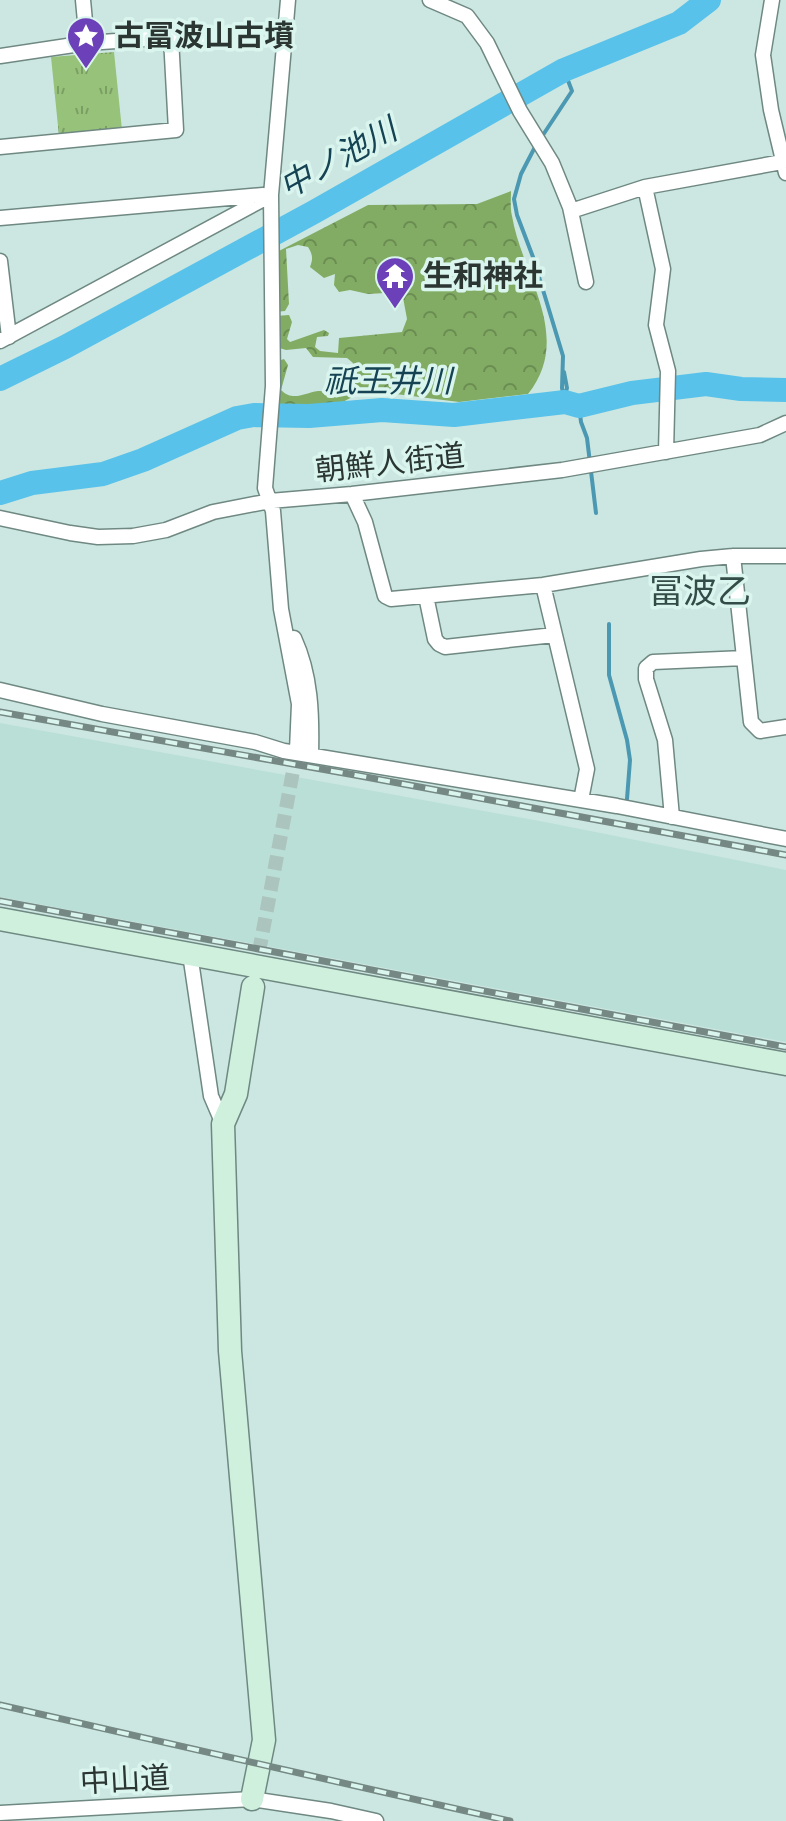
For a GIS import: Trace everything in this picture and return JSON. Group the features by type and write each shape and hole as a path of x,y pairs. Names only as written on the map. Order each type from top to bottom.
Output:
{"street":[{"path":"83,0 87,43"},
{"path":"288,0 271,201 273,386 265,488 270,501 284,630 295,639 307,673 312,716 304,752"},
{"path":"430,0 467,16 487,43 520,111 552,163 571,211 586,282"},
{"path":"571,211 645,187 784,168 763,55 772,0"},
{"path":"0,56 87,43 204,35"},
{"path":"0,147 176,130 171,38"},
{"path":"645,187 663,269 656,325 668,371 666,452"},
{"path":"0,218 271,201"},
{"path":"0,261 4,339 271,201"},
{"name":"朝鮮人街道","path":"0,518 98,537 133,536 166,530 213,512 270,501 562,470 760,435 786,423"},
{"path":"352,494 365,522 385,596 391,599 543,585 733,556 786,556"},
{"path":"733,556 751,722 760,731 786,727"},
{"path":"543,585 587,769 581,800"},
{"path":"426,596 435,639 445,647 554,635"},
{"path":"672,817 665,740 646,679 646,668 653,662 744,658"},
{"path":"0,690 102,714 786,839"},
{"path":"0,919 786,1064"},
{"path":"190,954 211,1096 223,1124 230,1351 264,1740 252,1799"},
{"path":"223,1124 236,1094 253,987"},
{"name":"中山道","path":"0,1813 252,1799 376,1821"}],"shaded area":[{"path":"0,723 545,822 786,870 786,1042 0,897"}],"green space":[{"path":"114,52 122,130 59,136 51,57"},
{"path":"511,191 511,213 517,238 546,328 546,350 541,372 528,394 459,402 396,394 356,395 339,404 279,404 275,362 284,359 288,365 281,390 290,396 338,390 346,382 353,363 347,358 313,357 306,348 286,350 276,347 276,316 289,315 292,322 287,339 290,342 324,330 329,333 328,336 317,337 315,347 320,351 338,353 339,338 402,332 407,319 402,292 339,292 334,285 335,274 324,278 310,267 312,257 308,247 298,245 286,249 289,304 285,311 275,312 277,252 368,205 477,204"}],"waterway":[{"name":"中ノ池川","path":"0,379 314,212 564,70 679,23 709,0"},
{"path":"541,138 572,91 564,70"},
{"path":"536,145 521,174 514,199 563,356 565,402"},
{"path":"564,372 565,395"},
{"name":"祇王井川","path":"0,493 32,483 103,474 143,460 237,418 254,415 309,416 382,410 454,415 565,402 579,406 632,393 706,384 786,390"},
{"path":"579,406 587,438 596,513"},
{"path":"609,624 609,675 630,760 627,799"}],"tunnel":[{"path":"255,973 297,750"}],"railway":[{"path":"0,712 786,855"},
{"path":"0,901 786,1047"},
{"path":"0,1705 510,1821"}],"place":[{"name":"古冨波山古墳","path":"86,70"},
{"name":"生和神社","path":"395,310"}],"district":[{"name":"冨波乙","path":"700,591"}]}
